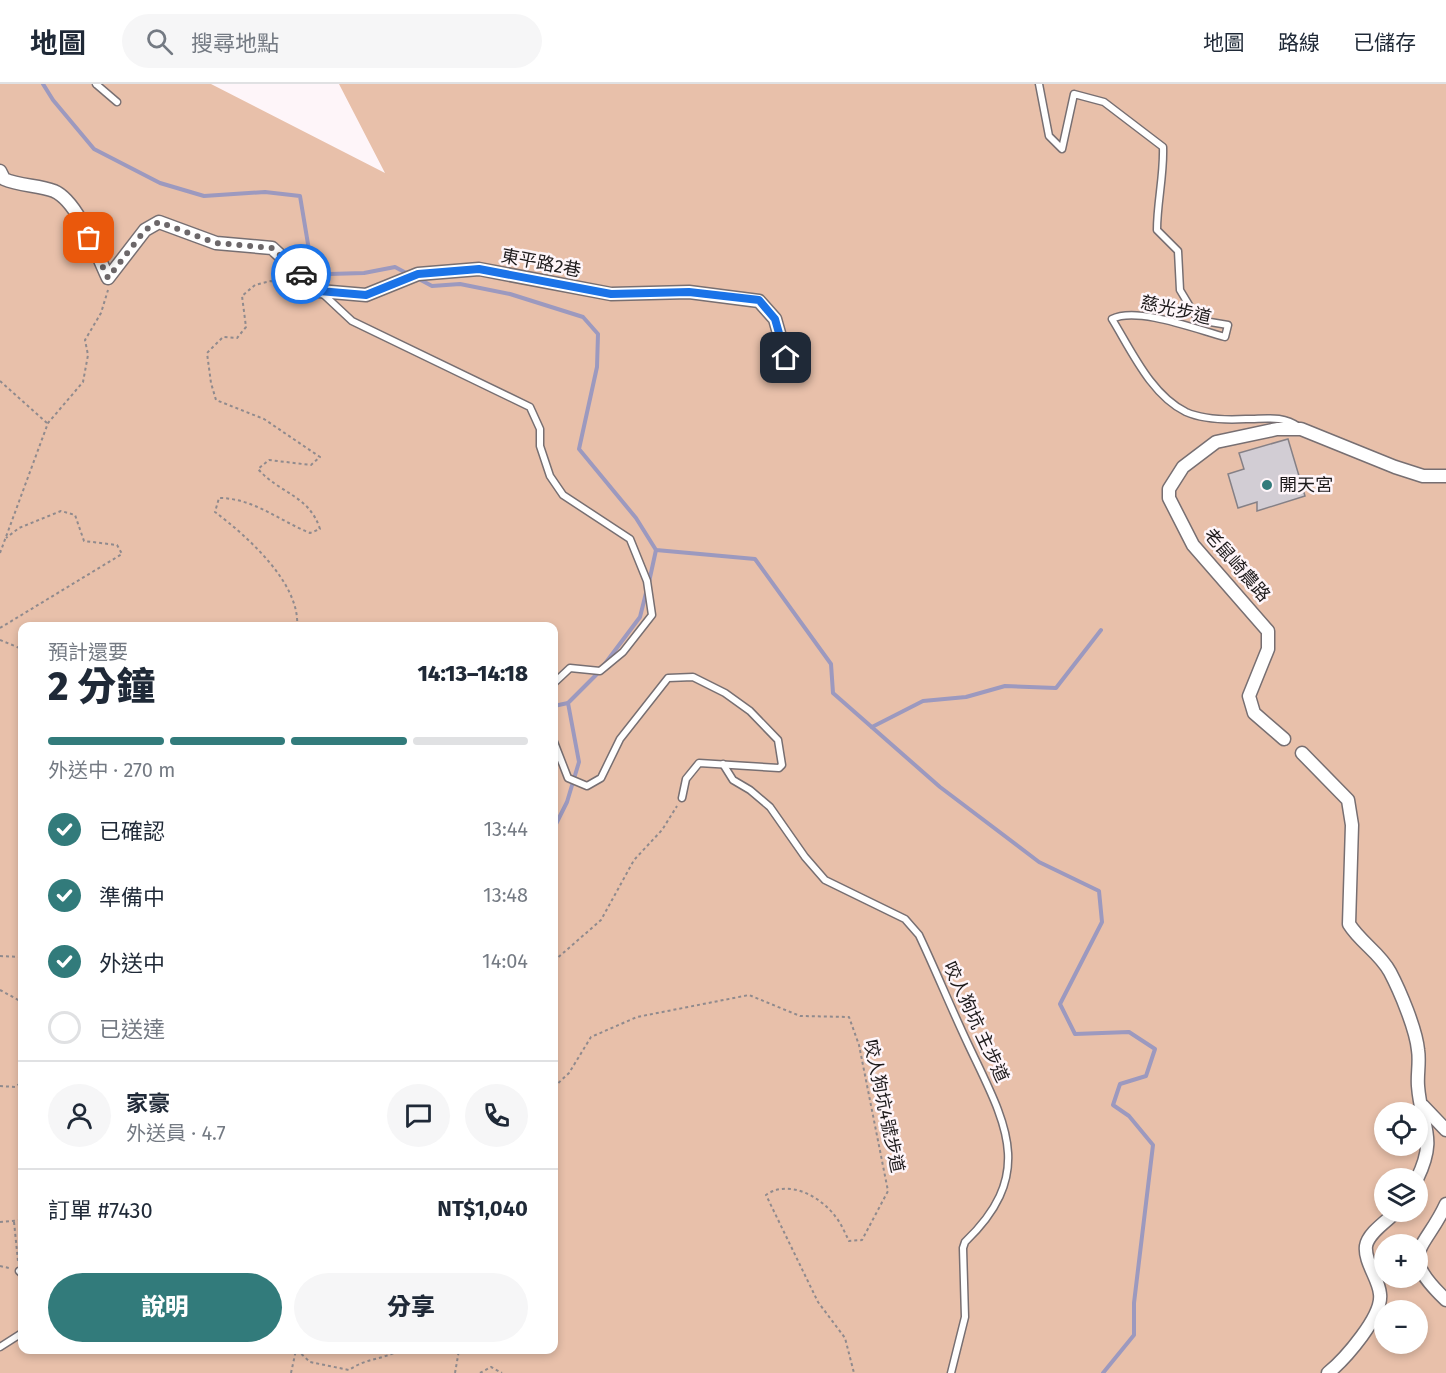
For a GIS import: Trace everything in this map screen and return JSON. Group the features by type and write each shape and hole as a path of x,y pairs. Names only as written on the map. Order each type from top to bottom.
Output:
{"street":[{"path":"0,171 4,179 56,192 65,200 79,218 108,278 145,230 159,222 216,243 272,248 319,291"},
{"name":"東平路2巷","path":"319,291 366,295 418,274 479,269 611,294 689,292 727,295 759,300 775,319 786,358"},
{"name":"老鼠崎農路","path":"1284,740 1254,713 1249,696 1268,649 1268,631 1193,545 1169,498 1169,489 1184,467 1216,442 1277,429 1301,429 1395,467 1423,476 1446,476"},
{"path":"1302,753 1348,800 1353,825 1349,924 1357,937 1390,972 1418,1050 1418,1088 1422,1102"},
{"path":"1428,1111 1446,1130"},
{"path":"1446,1204 1421,1241 1418,1252 1423,1278 1446,1300"},
{"path":"1328,1373 1376,1317 1381,1295 1366,1252 1366,1244 1387,1222"}],"lane":[{"path":"96,84 117,102"},
{"name":"慈光步道","path":"1039,84 1049,136 1062,149 1074,94 1104,102 1163,147 1164,174 1157,198 1157,230 1178,251 1180,290 1198,320 1228,325 1225,337 1142,315 1119,315 1112,319 1133,355 1165,397 1186,412 1210,418 1282,418 1301,429"},
{"path":"319,291 352,321 530,407 540,429 540,446 550,476 563,495 630,539 647,581 652,615 623,652 600,671 570,668 558,679"},
{"path":"558,752 568,778 587,786 596,782 601,778 620,739 668,678 693,677 725,693 750,711 778,740 782,765 779,768 699,763 686,779 682,798"},
{"name":"咬人狗坑 主步道","path":"723,764 733,780 770,807 825,880 905,919 919,935 1003,1117 1009,1166 1006,1183 992,1213 965,1242 963,1248 965,1317 951,1373"},
{"path":"0,1347 18,1336"}],"path":[{"path":"0,553 48,423 83,382 88,355 85,340 101,313 108,290 108,278"},
{"path":"296,622 291,596 276,572 255,545 215,512 219,498 230,498 277,515 294,527 310,533 320,529 315,513 258,470 268,460 311,465 320,457 264,419 216,400 210,383 207,353 223,337 237,338 246,327 242,296 255,285 271,281 295,294 319,291"},
{"path":"0,381 48,423"},
{"path":"0,628 122,554 117,545 84,541 75,515 61,511 19,528 6,538"},
{"path":"0,640 18,647"},
{"path":"558,958 601,920 634,860 662,830 682,798"},
{"path":"0,956 18,957"},
{"path":"0,990 18,1000"},
{"name":"咬人狗坑4號步道","path":"558,1083 569,1073 591,1037 637,1017 749,995 800,1016 849,1017 859,1045 888,1191 862,1240 849,1241 835,1216 816,1198 791,1188 774,1189 765,1195 819,1302 845,1338 854,1373"},
{"path":"0,1086 15,1087 18,1085"},
{"path":"0,1222 18,1221"},
{"path":"14,1222 18,1251"},
{"path":"291,1373 296,1354"},
{"path":"301,1354 310,1362 349,1370 364,1360 385,1359 393,1354"},
{"path":"455,1373 458,1354"},
{"path":"480,1373 490,1367 502,1373"}],"shaded area":[{"path":"0,84 211,84 385,173 339,84 1446,84 1446,1373 0,1373"}],"building":[{"name":"開天宮","path":"1288,439 1305,496 1257,511 1257,502 1238,508 1228,474 1244,469 1239,453"}],"waterway":[{"path":"43,84 53,100 94,149 160,183 204,196 265,192 300,196 311,262 329,274 364,273 395,267 410,275"},
{"path":"417,278 432,286 460,284 510,294 583,317 598,334 597,367 579,449 636,518 656,550 755,559 831,664 833,693 940,787 1039,862 1099,891 1102,922 1060,1004 1075,1034 1129,1032 1155,1049 1146,1076 1120,1084 1113,1105 1129,1116 1153,1145 1134,1303 1134,1335 1103,1373"},
{"path":"649,582 656,550"},
{"path":"604,665 640,617 647,589"},
{"path":"872,727 923,701 966,697 1005,686 1056,688 1101,630"},
{"path":"558,820 567,802 579,762 568,703 600,671"},
{"path":"558,705 568,703"}],"way so far":[{"path":"89,238 108,278 145,230 159,222 216,243 272,248 301,274"}],"place":[{"name":"開天宮","path":"1267,485"}],"route":[{"path":"301,274 319,291 366,295 418,274 455,269 479,269 611,294 689,292 759,300 775,319 786,358"}]}
